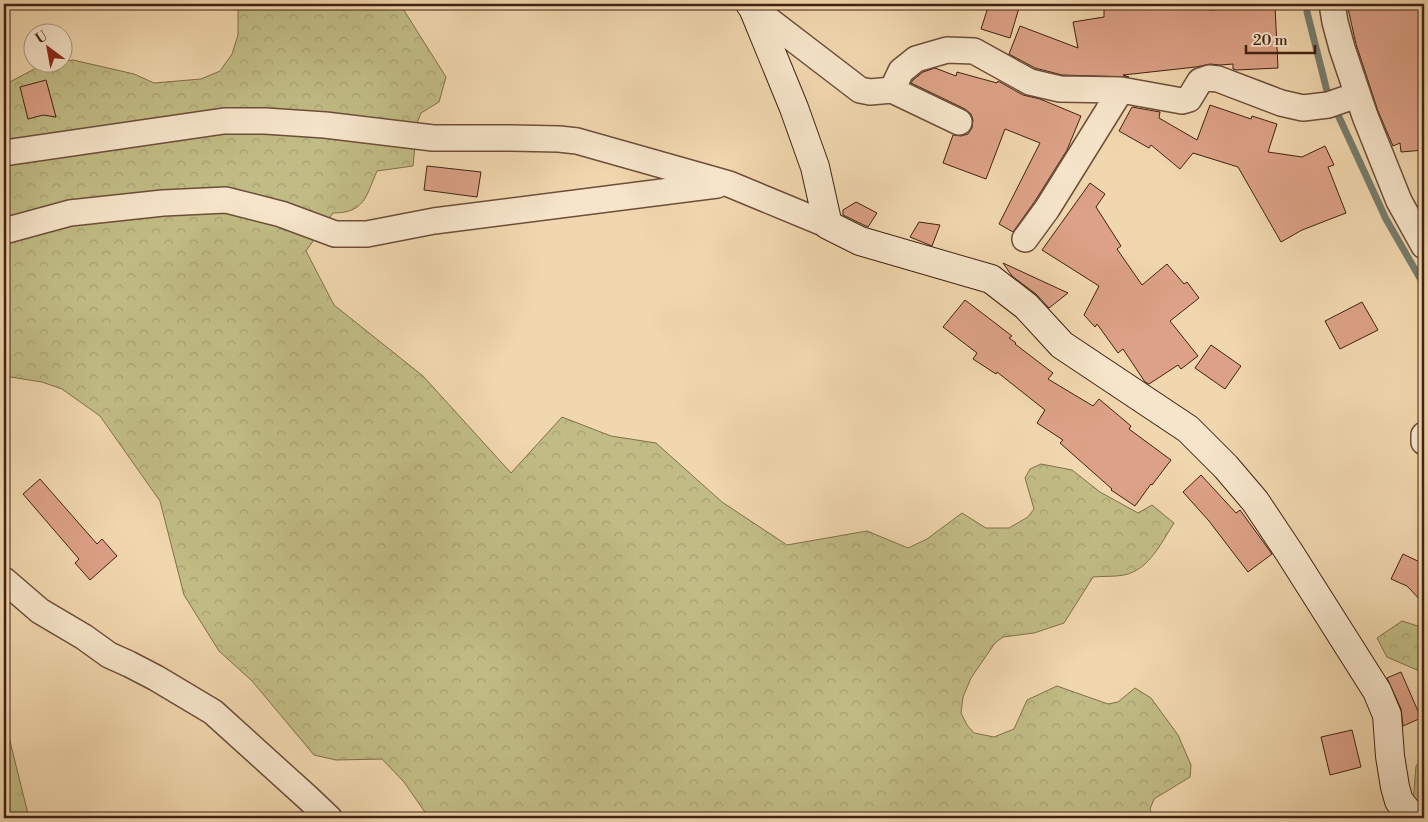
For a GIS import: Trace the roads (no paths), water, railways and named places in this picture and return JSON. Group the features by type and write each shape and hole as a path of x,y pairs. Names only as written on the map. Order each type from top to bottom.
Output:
{"street":[{"path":"1332,4 1337,30 1344,100 1424,246"},
{"path":"752,6 860,90 870,92 892,90 959,122"},
{"path":"752,6 794,108 815,167 828,225"},
{"path":"892,90 901,71 916,59 947,50 974,51 1030,82 1060,89 1121,90 1182,101 1189,99 1200,81 1209,78 1230,83 1282,103 1303,108 1344,100"},
{"path":"1025,239 1047,209 1121,90"},
{"path":"4,153 224,122 265,121 325,125 433,138 511,138 576,141 728,184 828,225 860,241 991,279 1026,306 1062,345 1188,429 1226,467 1255,501 1377,690 1387,715 1390,756 1395,787 1399,801 1413,818"},
{"path":"4,231 70,213 163,203 226,200 281,214 335,234 367,234 434,221 728,184"},
{"path":"1424,435 1424,442"},
{"path":"4,580 40,611 84,637 109,655 156,678 213,712 329,818"}],"waterway":[{"path":"1307,4 1307,12 1327,91 1386,219 1424,285"}]}
